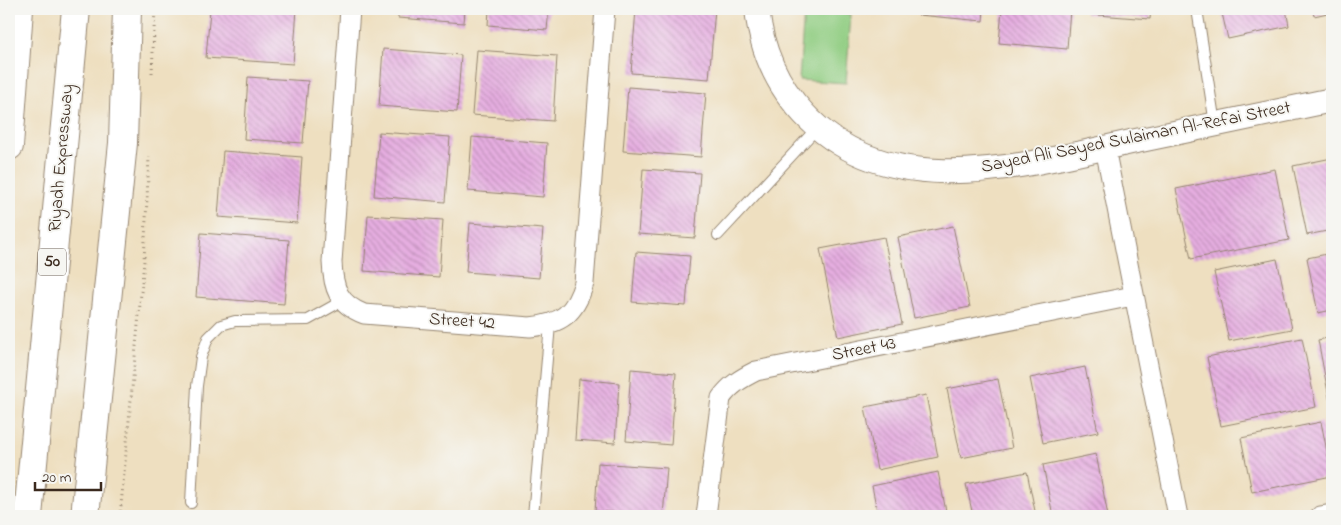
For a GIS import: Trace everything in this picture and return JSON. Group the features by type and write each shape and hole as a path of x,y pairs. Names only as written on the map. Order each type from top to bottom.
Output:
{"highway":[{"path":"9,146 19,9"},
{"name":"Riyadh Expressway","path":"28,516 76,9"},
{"path":"85,516 123,143 127,9"}],"street":[{"path":"342,301 332,277 332,262 350,9"},
{"path":"550,325 563,318 573,308 584,284 605,9"},
{"name":"Sayed Ali Sayed Sulaiman Al-Refai Street","path":"757,9 760,30 772,67 791,100 817,128 848,150 875,161 922,172 960,171 1012,166 1332,100"},
{"path":"1105,148 1178,516"},
{"name":"Street 43","path":"706,516 721,398 728,389 748,375 765,369 1133,296"},
{"name":"Street 42","path":"342,301 350,309 364,314 530,327 550,325"},
{"path":"1320,516 1332,514"}],"lane":[{"path":"1197,9 1215,124"},
{"path":"718,236 817,128"},
{"path":"191,503 197,386 200,357 208,338 221,325 234,322 308,320 342,301"},
{"path":"533,516 550,325"}],"path":[{"path":"152,76 155,9"},
{"path":"120,516 144,260 149,154"}],"green space":[{"path":"804,11 851,14 846,83 799,80"}],"building":[{"path":"210,9 297,9 293,64 206,58"},
{"path":"398,9 465,9 464,23 398,18"},
{"path":"489,9 549,9 547,30 488,25"},
{"path":"636,9 715,9 709,79 631,73"},
{"path":"918,9 984,9 983,21 918,15"},
{"path":"1002,9 1070,9 1067,49 999,43"},
{"path":"1085,9 1151,9 1150,19 1085,14"},
{"path":"1221,9 1286,9 1289,26 1228,39"},
{"path":"1312,9 1332,9 1332,12 1314,16"},
{"path":"383,49 461,55 457,112 379,106"},
{"path":"477,50 557,56 553,121 472,115"},
{"path":"248,77 308,81 303,143 244,139"},
{"path":"628,87 706,93 701,157 623,151"},
{"path":"379,132 450,137 445,202 374,196"},
{"path":"472,137 547,143 543,197 468,191"},
{"path":"223,151 302,157 297,223 218,217"},
{"path":"1332,158 1332,230 1307,235 1293,166"},
{"path":"643,169 700,173 695,238 638,234"},
{"path":"1275,169 1289,240 1191,259 1176,189"},
{"path":"368,215 443,220 439,277 364,271"},
{"path":"470,223 543,229 539,278 466,272"},
{"path":"953,226 970,307 914,318 898,237"},
{"path":"201,233 289,240 284,304 196,297"},
{"path":"884,237 902,324 838,337 820,249"},
{"path":"636,252 690,256 686,306 632,302"},
{"path":"1332,253 1332,310 1318,313 1307,258"},
{"path":"1277,259 1292,329 1229,341 1214,272"},
{"path":"1332,337 1332,407 1331,408 1318,340"},
{"path":"1302,338 1316,407 1221,426 1207,357"},
{"path":"1085,367 1098,432 1043,443 1030,378"},
{"path":"631,369 676,373 671,445 626,441"},
{"path":"579,379 619,383 615,443 575,440"},
{"path":"998,379 1012,448 961,458 947,389"},
{"path":"926,395 938,457 877,470 865,407"},
{"path":"1321,422 1332,476 1252,492 1241,438"},
{"path":"1096,454 1108,516 1053,516 1043,465"},
{"path":"598,463 667,468 663,516 595,511"},
{"path":"938,472 947,516 878,516 872,486"},
{"path":"1027,472 1036,516 973,516 966,484"}]}
